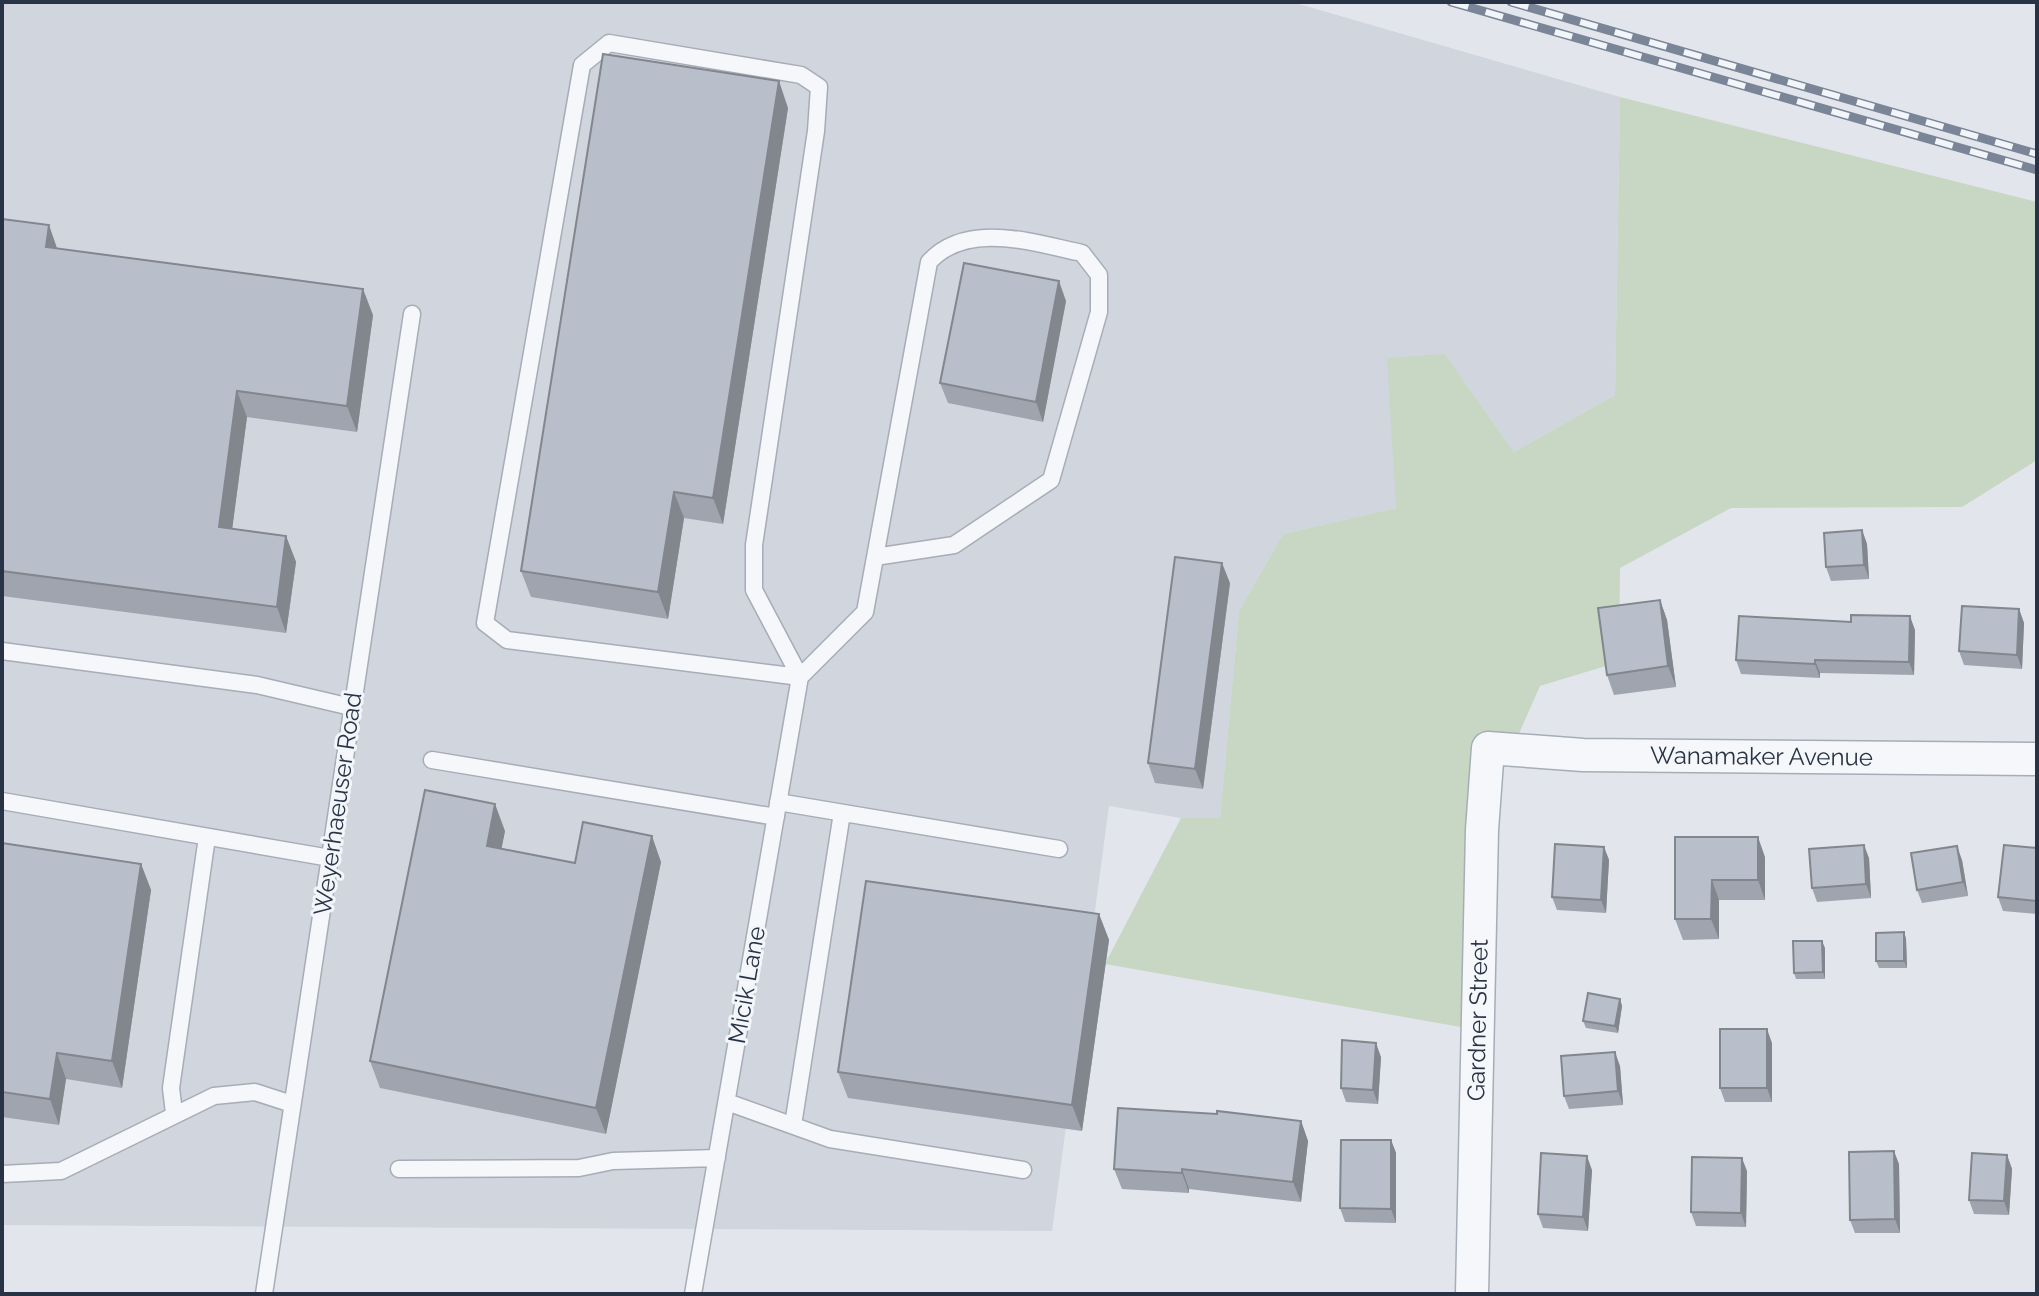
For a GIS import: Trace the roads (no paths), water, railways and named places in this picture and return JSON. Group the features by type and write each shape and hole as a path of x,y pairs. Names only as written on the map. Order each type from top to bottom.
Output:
{"street":[{"name":"Wanamaker Avenue","path":"1488,748 1583,755 2037,759"},
{"name":"Gardner Street","path":"1472,1294 1482,830 1488,748"}],"lane":[{"path":"609,43 801,75 819,87 816,131 754,545 754,590 800,677 507,640 485,623 582,65 609,43"},
{"path":"800,677 865,612 875,557 929,262 941,249 960,241 1005,238 1082,253 1099,275 1099,312 1051,480 954,545 875,557"},
{"name":"Weyerhaeuser Road","path":"264,1294 412,314"},
{"path":"2,651 257,685 351,707"},
{"name":"Micik Lane","path":"693,1294 800,677"},
{"path":"432,760 777,809 842,813 1059,849"},
{"path":"2,801 330,858"},
{"path":"793,1125 842,813"},
{"path":"174,1113 171,1088 207,837"},
{"path":"2,1174 61,1171 214,1096 255,1092 292,1104"},
{"path":"727,1102 830,1139 1023,1170"},
{"path":"399,1169 579,1168 613,1161 717,1158"}],"railway":[{"path":"1451,2 2037,170"},
{"path":"1511,2 2037,154"}]}
